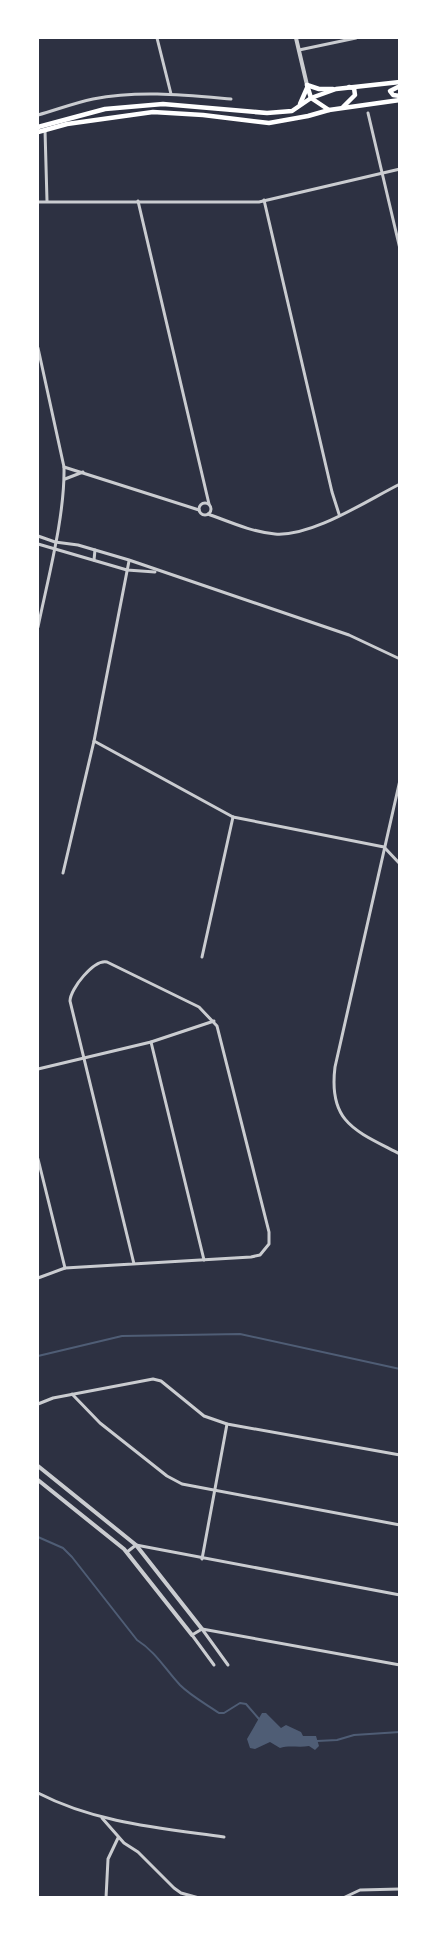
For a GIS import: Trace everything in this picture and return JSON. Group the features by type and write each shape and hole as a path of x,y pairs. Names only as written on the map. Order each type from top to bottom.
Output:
{"main road":[{"path":"38,127 105,109 129,106 178,104 267,113 292,111 311,98 336,89 400,82"},
{"path":"307,84 319,89 336,89"},
{"path":"307,84 311,98 328,110"},
{"path":"299,106 307,84"},
{"path":"400,86 390,91 392,95 400,98"},
{"path":"341,108 355,95 354,88 345,87"},
{"path":"38,132 129,114 153,112 203,115 269,123 308,116 328,110 400,98"}],"street":[{"path":"158,38 171,94"},
{"path":"296,38 307,84"},
{"path":"299,50 356,38"},
{"path":"38,115 93,100 120,95 171,94 231,99"},
{"path":"368,113 400,249"},
{"path":"45,130 47,201"},
{"path":"38,202 264,200 400,169"},
{"path":"264,200 332,492 339,514"},
{"path":"138,201 211,509 208,514"},
{"path":"38,348 65,479 38,627"},
{"path":"64,467 84,471 199,510 204,515 208,514 254,530 294,534 315,528 400,484"},
{"path":"65,479 84,471"},
{"path":"199,510 203,503 209,504"},
{"path":"38,536 129,560 349,635 400,659"},
{"path":"38,544 53,550 127,570 161,572"},
{"path":"94,560 95,550"},
{"path":"63,873 94,741 129,560"},
{"path":"94,741 233,817 384,847 400,864"},
{"path":"400,780 335,1067 333,1092 342,1115 349,1124 400,1154"},
{"path":"202,957 233,817"},
{"path":"38,1278 65,1268 204,1260 251,1257 266,1250 269,1244 269,1232 220,1036 214,1022 199,1007 103,961 93,965 70,996 134,1264"},
{"path":"38,1069 151,1042 214,1022"},
{"path":"151,1042 204,1260"},
{"path":"38,1160 65,1268"},
{"path":"38,1404 72,1394 157,1380 204,1416 227,1424 400,1455"},
{"path":"72,1394 100,1423 174,1481 215,1491 400,1525"},
{"path":"202,1559 227,1424"},
{"path":"38,1466 136,1545 228,1665"},
{"path":"38,1480 127,1552 214,1666"},
{"path":"127,1552 136,1545 400,1596"},
{"path":"192,1635 202,1629 400,1665"},
{"path":"38,1793 56,1804 102,1818 224,1837"},
{"path":"102,1818 118,1838 138,1852 174,1888 181,1893 199,1898"},
{"path":"106,1898 108,1859 118,1838"},
{"path":"343,1898 360,1890 400,1889"}],"water":[{"path":"262,1713 266,1713 281,1728 286,1725 301,1732 303,1736 316,1736 319,1746 315,1750 309,1746 280,1748 270,1742 255,1749 250,1748 247,1739"}],"waterway":[{"path":"38,1356 122,1336 240,1334 400,1369"},
{"path":"38,1537 63,1548 72,1557 137,1640 155,1655 184,1689 219,1713 224,1713 240,1703 246,1704 259,1719"},
{"path":"317,1741 337,1740 354,1735 400,1732"}]}
